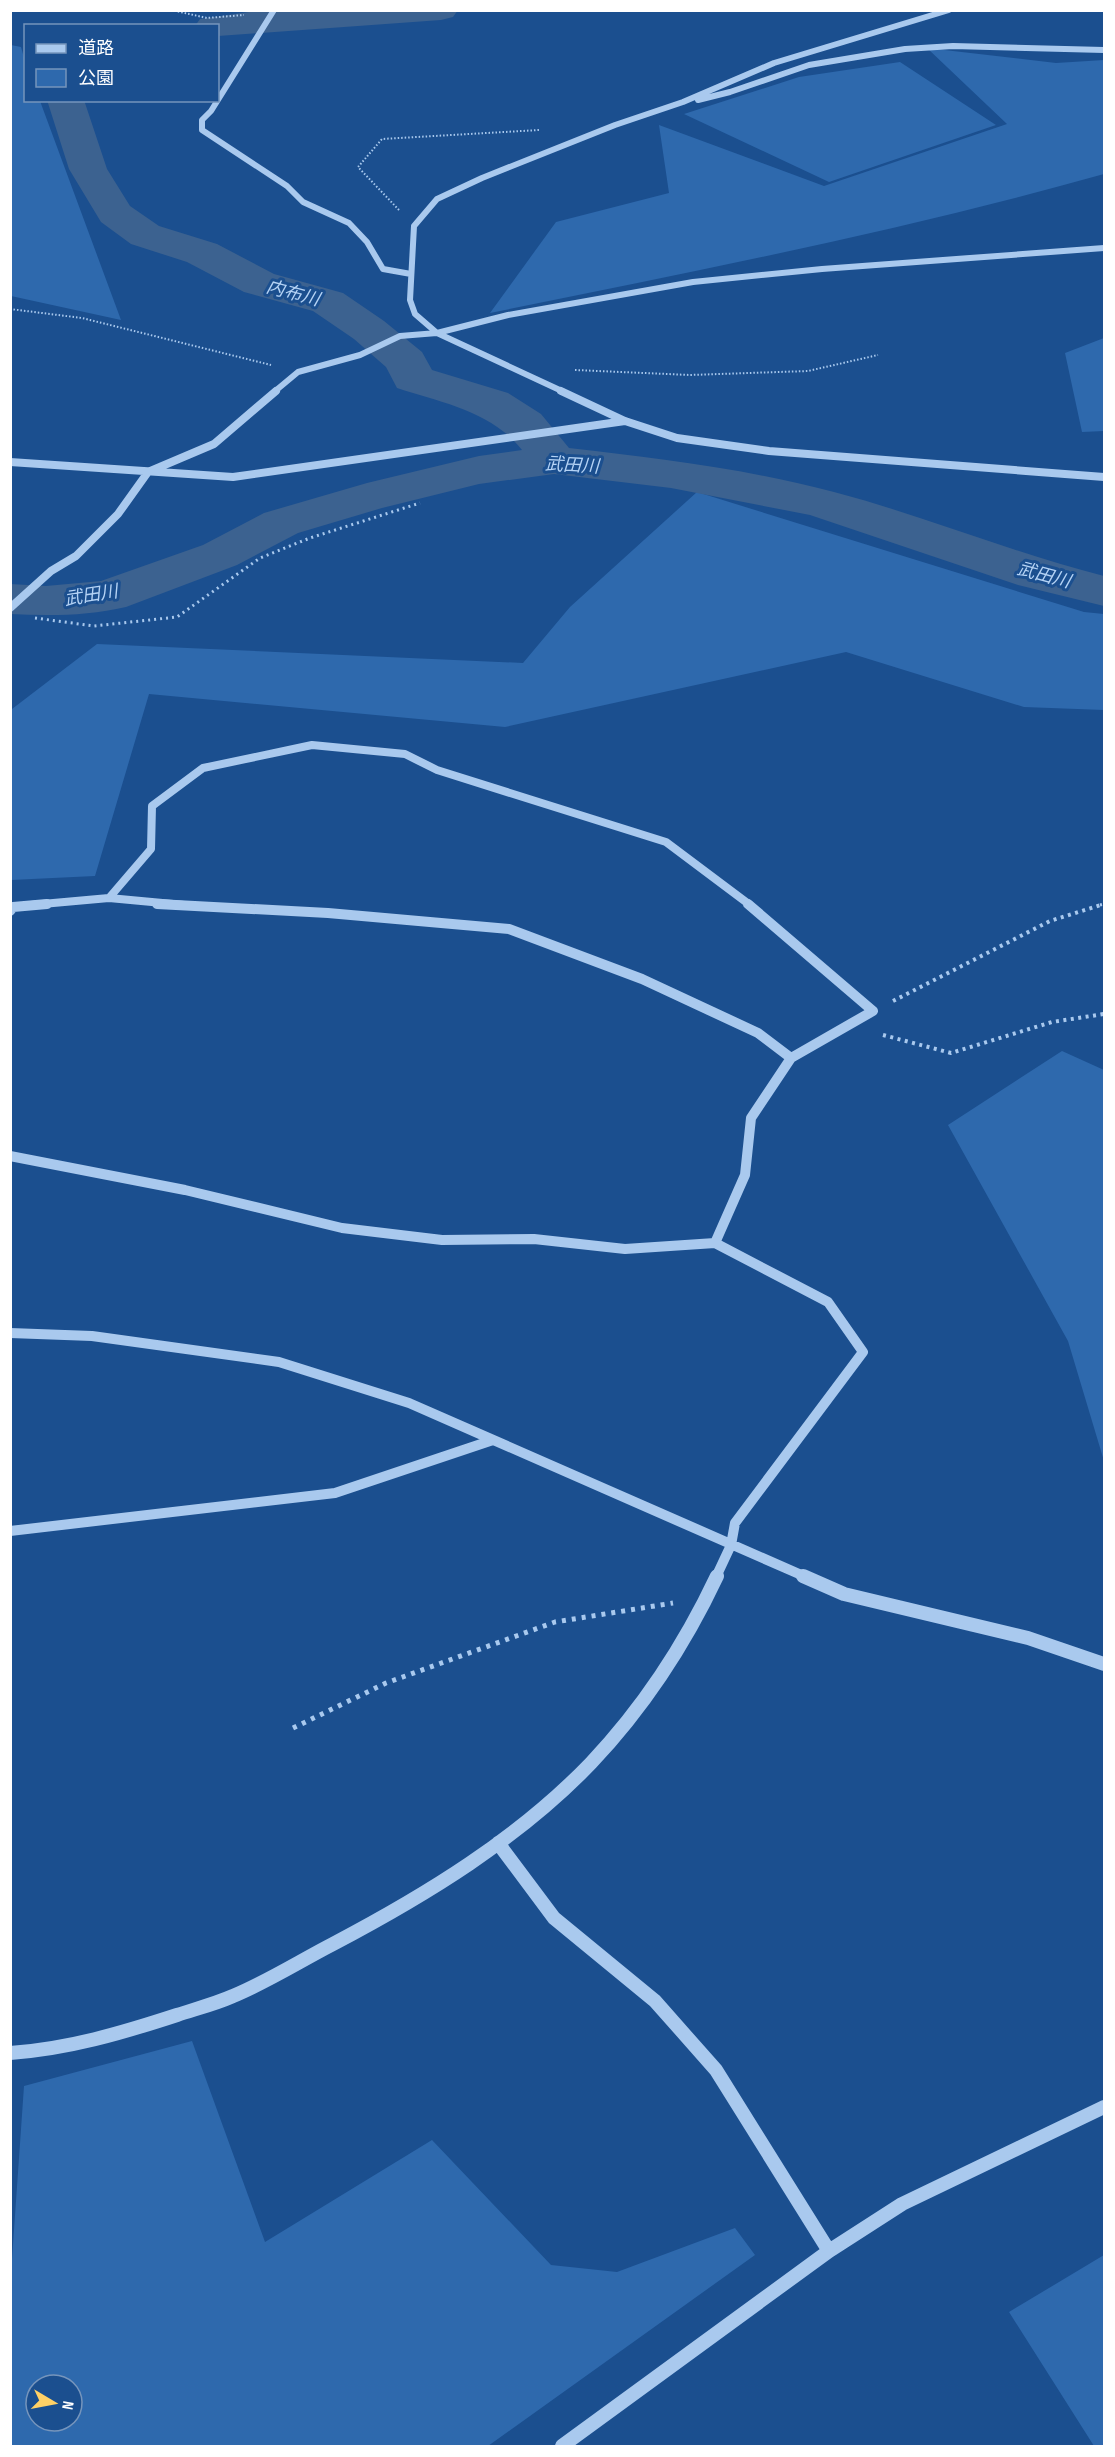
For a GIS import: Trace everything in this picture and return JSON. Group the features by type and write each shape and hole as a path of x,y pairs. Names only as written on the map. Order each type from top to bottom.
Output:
{"street":[{"path":"219,98 274,10"},
{"path":"949,10 774,63 682,102 615,125 482,178 437,199 414,226 410,300 415,315 437,333 625,421 677,438 757,449 1104,477"},
{"path":"682,102 720,96 821,63 923,48 953,46 1040,51 1104,50"},
{"path":"217,102 202,120 202,130 287,186 303,201 349,223 367,242 383,269 411,274"},
{"path":"10,608 51,571 76,556 112,520 148,472 214,444 298,372 360,355 400,336 437,333 508,315 693,282 822,269 1104,248"},
{"path":"10,462 233,477 625,421"},
{"path":"109,898 151,849 152,806 203,768 312,745 405,754 437,770 666,842 762,914 873,1011 791,1058 751,1118 745,1175 715,1242"},
{"path":"10,911 13,908 109,898 159,904 328,913 509,929 652,984 758,1033 791,1058"},
{"path":"10,1156 185,1190 342,1228 441,1240 534,1239 625,1249 715,1242 828,1302 863,1352 735,1523 731,1545 706,1597 652,1690 591,1763 533,1816 458,1873 399,1908 233,1996 114,2036 40,2051 10,2053"},
{"path":"10,1333 92,1336 279,1362 409,1403 844,1594 1028,1638 1104,1664"},
{"path":"10,1531 335,1494 493,1440"},
{"path":"498,1843 554,1918 655,2001 716,2070 829,2251"},
{"path":"562,2446 829,2251 902,2204 1104,2106"}],"path":[{"path":"171,10 207,18 248,14"},
{"path":"414,226 358,167 382,139 545,129"},
{"path":"10,309 82,318 298,372"},
{"path":"564,369 690,375 808,371 878,355"},
{"path":"32,618 94,626 177,617 260,558 310,538 420,503"},
{"path":"873,1011 1050,921 1104,904"},
{"path":"847,1026 951,1053 1052,1022 1104,1014"},
{"path":"293,1728 386,1683 555,1622 706,1597"}],"green space":[{"path":"11,45 21,47 24,58 24,102 40,102 121,320 11,296"},
{"path":"927,48 1056,63 1104,60 1104,174 875,232 490,313 556,222 669,193 659,125 824,186 1007,124"},
{"path":"900,62 996,125 829,182 684,114 799,77"},
{"path":"1104,338 1104,431 1082,432 1065,353"},
{"path":"697,492 1084,612 1104,614 1104,710 1024,707 846,652 505,727 149,694 95,876 11,880 12,709 97,644 523,663 570,607"},
{"path":"1062,1051 1104,1070 1104,1461 1068,1341 948,1125"},
{"path":"192,2041 265,2242 432,2140 551,2265 617,2272 735,2228 755,2255 488,2446 11,2446 11,2273 24,2086"},
{"path":"1104,2255 1104,2446 1094,2446 1009,2312"}],"waterway":[{"name":"内布川","path":"219,25 269,20 441,10"},
{"name":"内布川","path":"66,102 88,169 115,214 145,235 202,253 259,283 328,302 369,330 406,361 413,379 492,403 525,424 554,460"},
{"name":"武田川","path":"10,599 46,601 108,596 220,555 281,523 367,497 479,470 554,460"},
{"name":"武田川","path":"554,460 671,474 820,503 1036,574 1104,591"}]}
